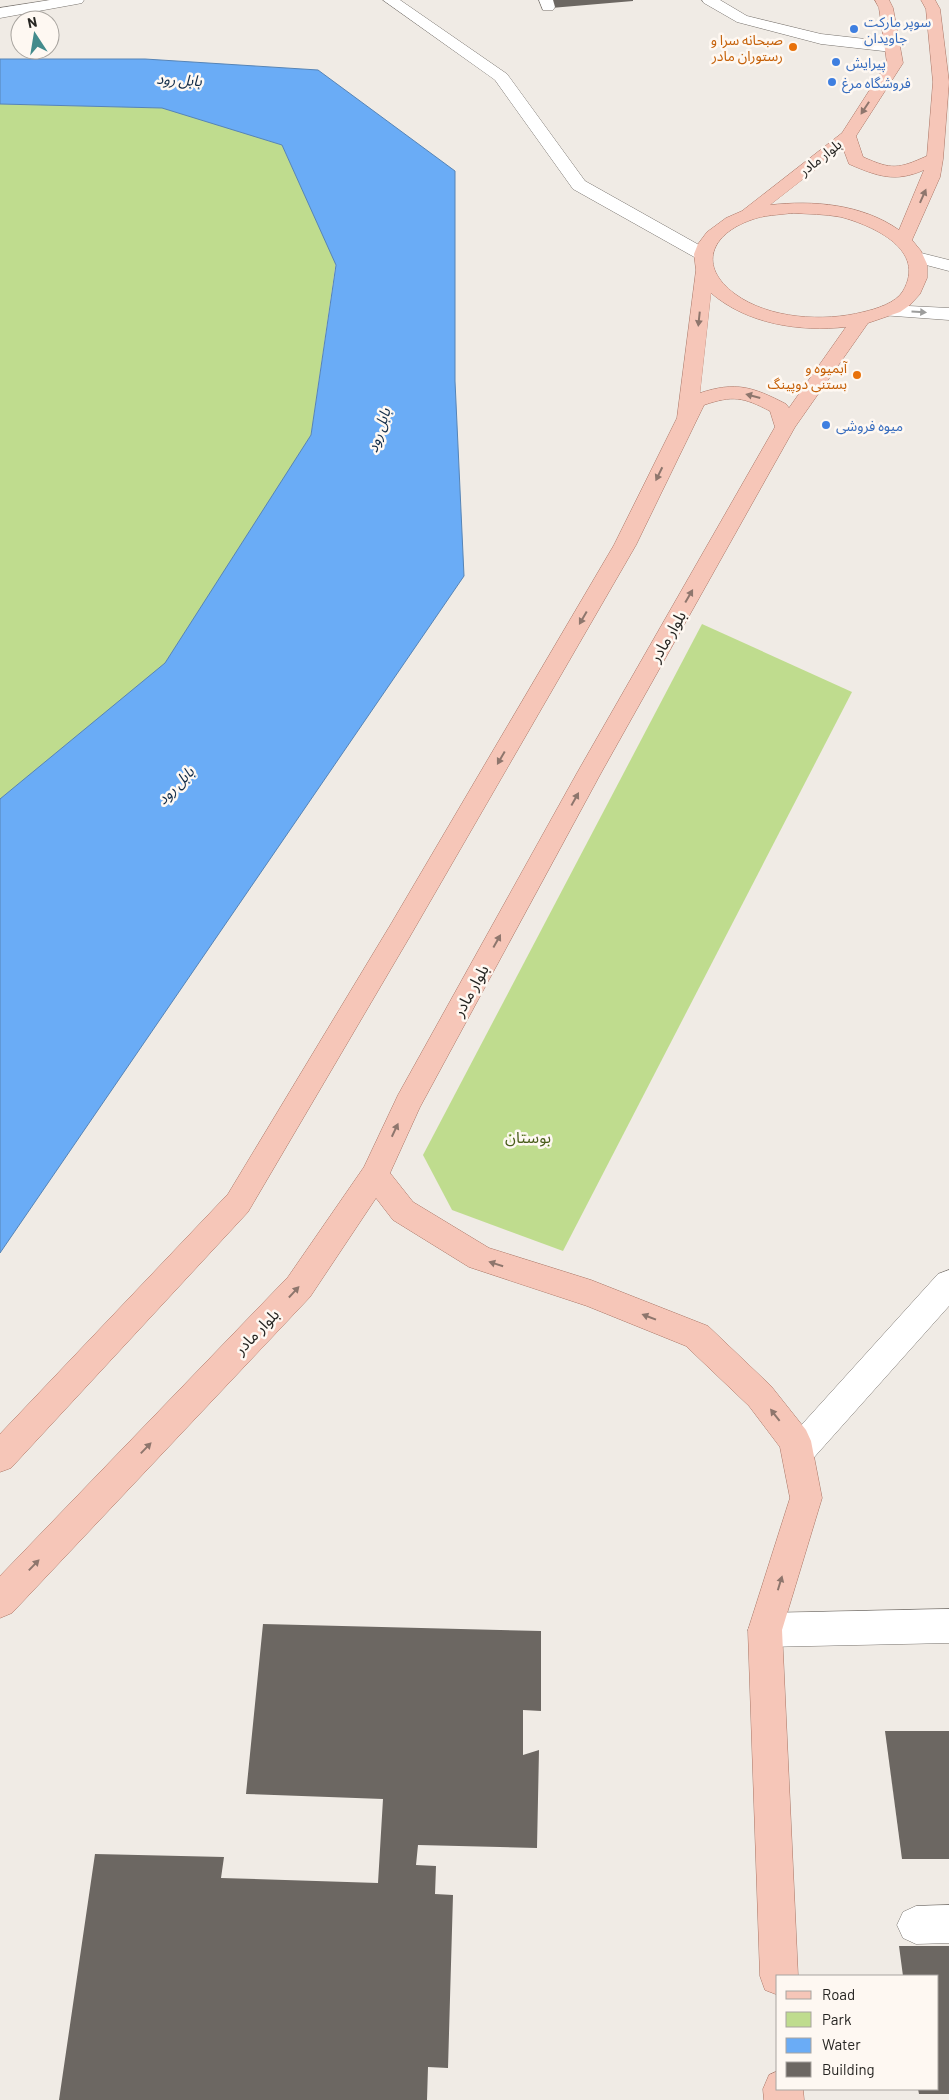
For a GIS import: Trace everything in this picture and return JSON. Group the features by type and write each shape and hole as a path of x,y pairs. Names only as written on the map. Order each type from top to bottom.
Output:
{"main road":[{"name":"بلوار مادر","path":"745,216 848,136 894,63 886,8 882,0"},
{"path":"903,241 931,177 935,159 941,82 933,9 928,0"},
{"path":"848,136 855,160 880,171 905,172 935,159"},
{"path":"687,418 699,324 703,262 709,239 724,226 745,216 792,208 843,213 888,229 903,241 916,257 920,277 910,296 888,311 861,319 829,323 795,321 763,314 729,297 715,287 703,262"},
{"name":"بلوار مادر","path":"0,1601 299,1287 375,1175 408,1103 589,773 785,427 861,319"},
{"path":"0,1457 238,1203 400,931 625,545 696,401 723,392 754,394 779,408 785,427"},
{"path":"375,1175 403,1211 480,1258 591,1294 697,1336 760,1396 795,1441 806,1498 765,1630 779,1975"}],"street":[{"path":"0,13 77,0"},
{"path":"390,0 501,77 579,185 703,262"},
{"path":"709,0 742,18 821,39 892,47"},
{"path":"916,257 949,266"},
{"path":"888,311 949,314"},
{"path":"798,1452 949,1284"},
{"path":"765,1630 949,1626"}],"green space":[{"path":"0,104 175,108 282,145 336,261 311,435 221,587 40,837 0,873"},
{"name":"بوستان","path":"702,624 852,692 563,1251 452,1210 423,1155"}],"water":[{"name":"بابل رود","path":"0,59 145,59 318,70 455,171 455,381 464,576 0,1253 0,799 165,663 311,435 336,265 282,145 162,108 0,104"}],"building":[{"path":"548,0 633,0 633,1 551,8"},
{"path":"263,1624 541,1631 541,1711 523,1710 523,1755 539,1750 537,1848 418,1845 416,1865 436,1866 435,1894 453,1895 448,2068 428,2067 427,2100 59,2100 95,1854 224,1857 221,1878 378,1883 383,1799 246,1794"},
{"path":"885,1731 949,1731 949,1859 902,1859"},
{"path":"899,1946 949,1946 949,2094 919,2094 918,2090 939,2090 939,1975 903,1975"}],"place":[{"name":"سوپر مارکت جاویدان","path":"854,29"},
{"name":"صبحانه سرا و رستوران مادر","path":"793,47"},
{"name":"پیرایش","path":"836,62"},
{"name":"فروشگاه مرغ","path":"832,82"},
{"name":"آبمیوه و بستنی دوپینگ","path":"857,375"},
{"name":"میوه فروشی","path":"826,425"}]}
